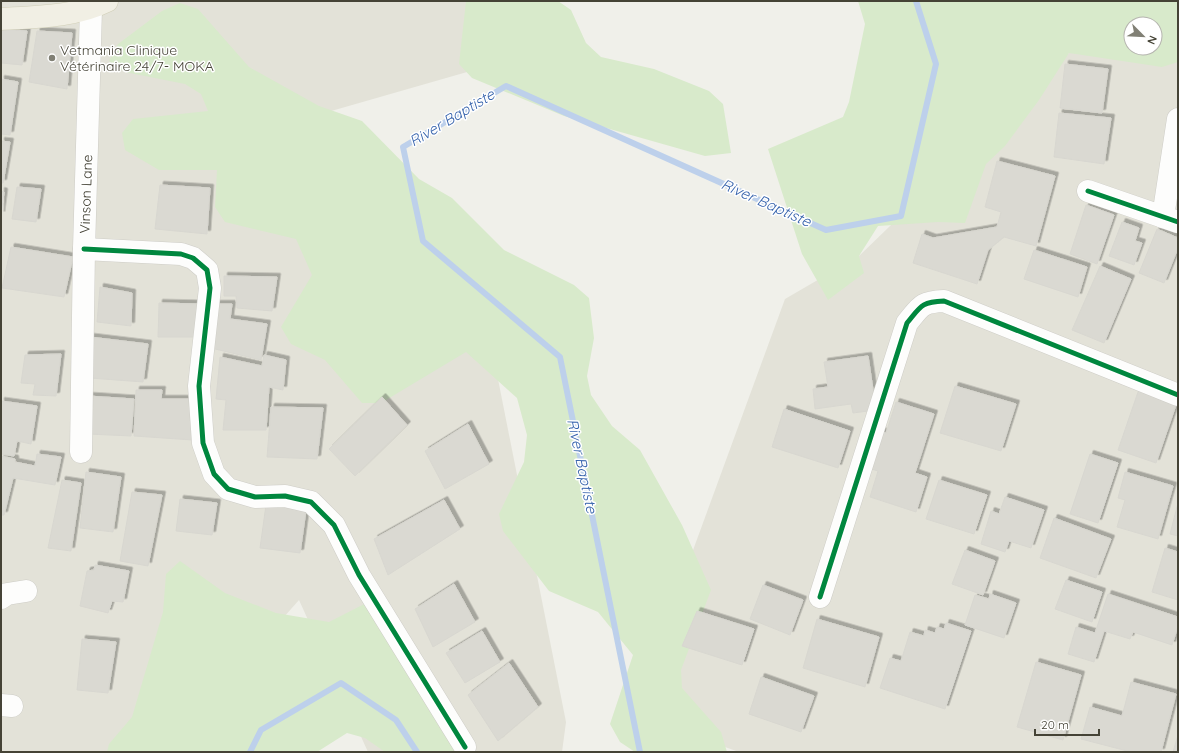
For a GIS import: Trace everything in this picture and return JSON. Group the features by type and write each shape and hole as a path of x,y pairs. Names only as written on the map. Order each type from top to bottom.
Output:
{"main road":[{"path":"1,19 49,16 99,5"}],"street":[{"name":"Vinson Lane","path":"81,452 84,249 99,5"},
{"path":"1088,191 1170,220 1178,119"},
{"path":"84,249 181,254 193,258 207,270 210,288 199,386 203,443 214,474 228,489 255,497 285,496 311,502 334,525 359,576 465,746"},
{"path":"820,597 907,323 922,305 944,301 1178,395"},
{"path":"1,598 7,594 26,591"}],"shaded area":[{"path":"1,1 476,1 481,68 286,124 495,364 566,722 562,752 368,752 299,600 164,752 1,752"},
{"path":"1178,1 1178,752 739,752 633,714 785,299 859,256 1069,53 1123,27 1123,56 1163,56 1163,16 1147,16"}],"green space":[{"path":"466,1 558,1 571,10 586,43 601,57 654,69 709,91 723,104 731,153 705,156 564,116 472,78 459,64"},
{"path":"858,1 1178,1 1178,62 1162,67 1069,53 1039,100 1005,146 986,164 965,223 938,222 878,226 859,256 864,273 828,300 802,254 768,149 843,117 849,102 865,24"},
{"path":"180,3 198,9 249,67 319,106 362,121 419,179 452,198 504,250 574,285 589,298 594,338 587,376 591,395 612,426 640,450 682,525 711,590 681,670 682,688 721,732 727,752 635,752 620,742 610,724 633,655 598,612 549,591 503,531 499,514 524,462 527,435 517,398 466,352 381,403 362,403 325,360 291,344 281,327 312,275 296,239 225,222 215,207 217,170 159,170 125,150 122,133 133,119 208,111 201,94 185,84 125,72 109,61 118,44 162,11"},
{"path":"180,561 225,593 276,613 329,622 376,598 472,752 385,752 365,738 347,733 317,752 107,752 109,744 132,717 163,612 166,574"}],"building":[{"path":"1,29 27,31 22,65 1,63"},
{"name":"Vetmania Clinique Vétérinaire 24/7- MOKA","path":"37,31 72,33 67,89 29,82"},
{"path":"1065,64 1108,69 1102,113 1060,108"},
{"path":"1,79 18,82 10,135 1,134"},
{"path":"1059,113 1111,118 1104,164 1054,157"},
{"path":"1,141 10,142 3,183 1,183"},
{"path":"997,161 1055,176 1036,246 1004,237 988,250 977,284 913,263 922,234 933,238 997,227 1001,212 985,207"},
{"path":"160,185 210,188 207,234 155,229"},
{"path":"17,187 41,189 36,222 12,219"},
{"path":"1,191 4,192 1,215"},
{"path":"1086,205 1114,215 1097,264 1070,254"},
{"path":"1122,222 1139,228 1135,241 1142,243 1134,265 1109,256"},
{"path":"1157,229 1178,238 1178,248 1164,283 1139,273"},
{"path":"11,247 73,257 64,297 2,288"},
{"path":"1034,250 1087,267 1078,297 1024,279"},
{"path":"1100,266 1131,279 1104,343 1072,330"},
{"path":"224,276 277,277 272,311 237,308 236,296 224,296"},
{"path":"100,287 132,293 131,326 97,322"},
{"path":"159,303 201,304 198,337 158,337"},
{"path":"212,304 232,304 230,319 267,324 261,360 211,348"},
{"path":"90,337 148,344 143,382 89,378"},
{"path":"61,354 56,396 33,395 35,384 21,383 25,355"},
{"path":"264,355 286,360 283,390 269,387 266,430 223,430 226,400 216,399 220,357 262,366"},
{"path":"868,356 876,410 853,413 851,404 815,409 813,389 828,387 824,362"},
{"path":"955,386 1016,404 1001,451 940,433"},
{"path":"1139,389 1177,402 1156,463 1118,450"},
{"path":"136,390 162,390 161,399 195,399 192,440 134,436"},
{"path":"88,396 134,399 131,436 87,434"},
{"path":"382,397 407,425 355,476 329,449"},
{"path":"1,401 37,406 31,444 17,441 14,456 1,454"},
{"path":"896,402 934,414 915,473 927,477 916,512 870,497 878,471 868,468 880,431 886,433"},
{"path":"271,407 323,408 317,459 267,457"},
{"path":"784,409 850,431 838,468 772,447"},
{"path":"468,424 489,464 445,489 425,451"},
{"path":"37,454 61,457 55,485 13,478 4,515 1,515 1,456 15,459 15,462 35,466"},
{"path":"1090,454 1118,463 1098,523 1070,514"},
{"path":"86,472 121,477 113,532 80,528"},
{"path":"1125,472 1173,486 1158,539 1117,527 1125,500 1118,498"},
{"path":"62,480 81,483 71,551 48,548"},
{"path":"939,480 987,495 974,534 926,519"},
{"path":"132,492 162,495 148,566 120,561"},
{"path":"1005,497 1044,510 1031,548 1009,541 1005,552 981,544 991,511 999,514"},
{"path":"180,499 217,503 212,535 176,531"},
{"path":"444,500 460,529 388,575 374,539"},
{"path":"1178,503 1178,536 1170,534"},
{"path":"266,505 306,510 300,553 260,548"},
{"path":"1054,518 1111,539 1096,578 1040,558"},
{"path":"1165,548 1178,552 1178,600 1152,592"},
{"path":"965,550 995,561 983,595 952,584"},
{"path":"95,565 129,571 123,602 112,601 108,613 80,606 87,571 94,570"},
{"path":"1066,580 1102,592 1092,622 1055,609"},
{"path":"454,584 475,622 433,647 415,609"},
{"path":"763,585 803,600 790,635 750,619"},
{"path":"990,594 1016,603 1004,638 965,625 975,595 989,599"},
{"path":"1108,594 1178,617 1178,626 1172,645 1133,632 1130,639 1104,631 1094,662 1068,654 1076,627 1095,633"},
{"path":"697,611 754,629 742,665 682,646"},
{"path":"817,619 879,637 865,687 803,668"},
{"path":"946,623 971,631 945,709 880,688 890,658 901,661 910,632 924,636 925,630 935,633 937,627 944,629"},
{"path":"482,631 500,662 465,683 446,653"},
{"path":"82,639 116,642 108,693 77,690"},
{"path":"1036,662 1081,675 1063,740 1017,727"},
{"path":"509,663 538,707 498,741 468,695"},
{"path":"761,677 814,696 801,732 749,714"},
{"path":"1131,682 1176,694 1161,752 1131,752 1081,739 1090,707 1122,716"},
{"path":"1178,735 1178,752 1173,752"}],"waterway":[{"name":"River Baptiste","path":"640,752 560,357 423,241 403,147 506,86 826,230 901,216 936,64 916,1"},
{"name":"River Baptiste","path":"250,752 261,730 341,683 396,720 417,752"}],"cycle path":[{"path":"1088,191 1178,222"},
{"path":"84,249 181,254 193,258 207,270 210,288 199,386 203,443 214,474 228,489 255,497 285,496 311,502 334,525 359,575 465,747"},
{"path":"820,597 907,323 922,306 930,302 944,301 1178,395"}],"place":[{"name":"Vetmania Clinique Vétérinaire 24/7- MOKA","path":"52,58"}]}
